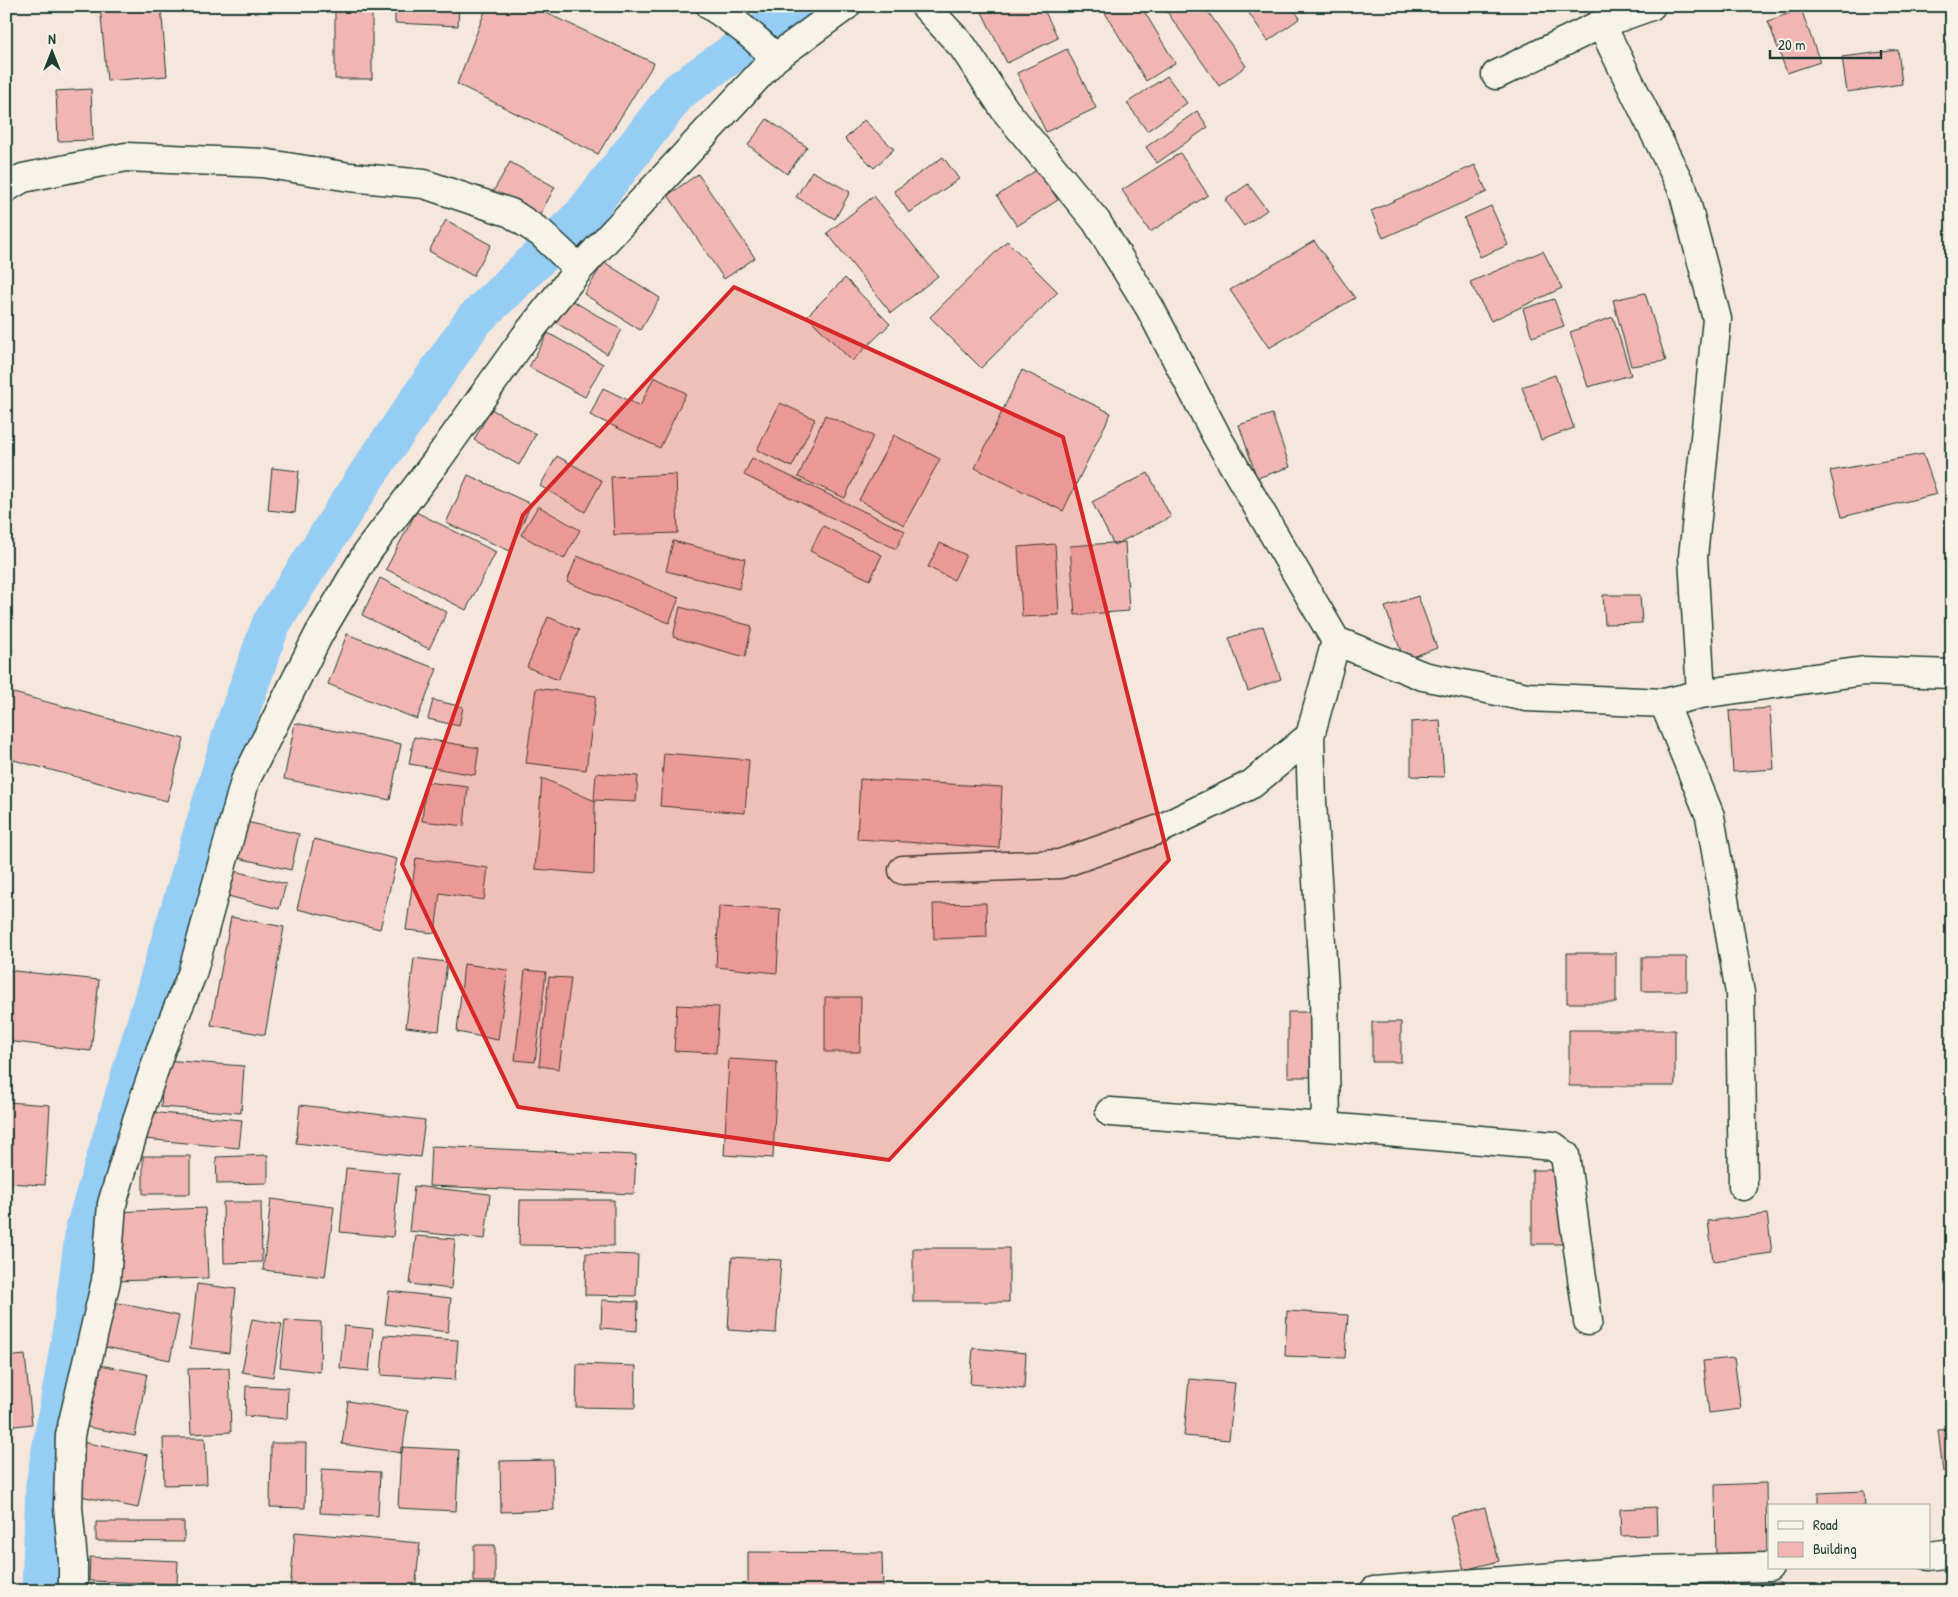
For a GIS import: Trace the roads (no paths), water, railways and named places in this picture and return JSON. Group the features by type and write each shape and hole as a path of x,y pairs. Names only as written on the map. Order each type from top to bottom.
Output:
{"street":[{"path":"711,6 735,22 769,52"},
{"path":"72,1591 73,1561 68,1507 70,1435 106,1281 112,1204 161,1049 192,974 245,780 319,634 368,551 525,337 574,265 769,52 846,6"},
{"path":"925,6 963,47 1005,110 1096,221 1150,308 1217,437 1336,641 1423,676 1517,695 1664,703 1701,694 1864,671 1952,674"},
{"path":"1496,75 1601,24 1651,6"},
{"path":"1601,24 1683,190 1717,319 1693,557 1701,694"},
{"path":"6,188 23,178 126,156 262,163 350,177 424,184 511,213 541,233 574,265"},
{"path":"1326,1127 1324,990 1312,802 1310,736 1336,641"},
{"path":"1664,703 1710,816 1740,993 1744,1186"},
{"path":"903,870 1060,864 1160,829 1252,784 1310,736"},
{"path":"1110,1112 1326,1127 1553,1146 1565,1155 1588,1321"},
{"path":"1930,1556 1952,1553"},
{"path":"1374,1591 1500,1586 1646,1570 1768,1567"}],"waterway":[{"path":"41,1591 45,1485 70,1343 85,1228 233,731 271,624 367,475 473,321 583,215 679,91 800,6"}]}
